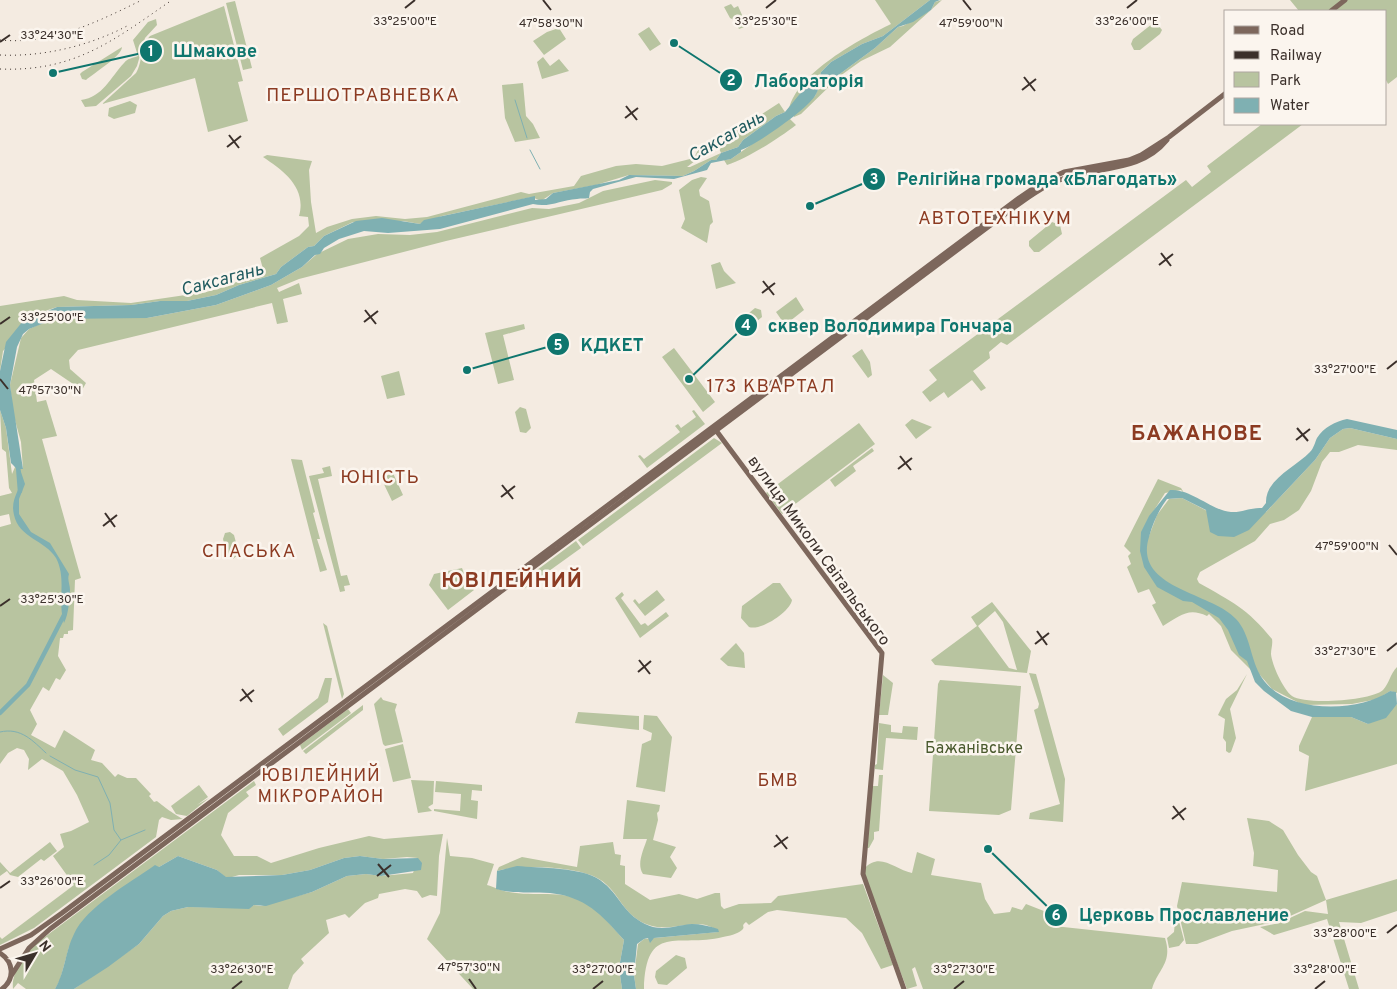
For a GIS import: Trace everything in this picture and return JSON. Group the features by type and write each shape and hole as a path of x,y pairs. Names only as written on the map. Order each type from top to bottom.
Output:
{"main road":[{"path":"1332,10 1345,0"},
{"path":"2,989 29,948 50,929 606,514 991,221 1051,184 1072,176 1140,162 1160,148 1169,137 1224,95"},
{"path":"0,949 31,935 712,425 864,316"},
{"name":"вулиця Миколи Світальського","path":"712,425 882,653 862,874 904,989"},
{"path":"602,508 606,514"},
{"path":"244,776 248,782"},
{"path":"0,953 10,962 11,976"}],"green space":[{"path":"875,0 930,0 883,36 862,44 831,62 821,72 818,83 811,85 789,109 794,96 817,70 847,48 891,24"},
{"path":"942,0 931,10 935,2"},
{"path":"1290,0 1397,0 1397,77 1388,84 1387,10 1298,10"},
{"path":"235,1 252,68 243,70 226,3"},
{"path":"731,4 734,8 738,6 747,26 739,29 734,20 730,18 724,7"},
{"path":"224,6 243,81 238,82 248,121 208,132 195,78 102,104 136,73 145,44 150,36"},
{"path":"931,10 890,47 861,61 840,76 801,114 794,117 793,115 815,96 820,85 833,79 875,48 898,27"},
{"path":"156,19 157,25 145,38 137,66 131,76 96,106 85,107 81,100 101,91 126,61 138,56 133,40 148,22"},
{"path":"1152,24 1158,25 1162,30 1160,34 1140,50 1134,50 1131,44 1133,39"},
{"path":"649,27 661,44 650,51 638,34"},
{"path":"559,28 566,39 544,55 533,41 547,32"},
{"path":"122,47 118,55 107,64 86,80 82,79 80,74 82,72"},
{"path":"543,57 550,66 559,59 569,71 542,79 537,62"},
{"path":"523,83 526,116 533,124 540,138 515,142 505,118 502,85"},
{"path":"130,101 137,105 135,113 114,119 108,116 109,108"},
{"path":"779,103 785,112 776,116 743,140 738,147 721,153 716,141 720,141"},
{"path":"789,118 796,125 763,148 727,165 724,160 731,159"},
{"path":"1261,125 1302,125 1007,345 1001,342 989,352 990,358 973,371 986,388 981,391 972,380 948,398 944,392 930,402 922,392 937,380 929,370 1186,180 1192,187 1211,172 1207,166"},
{"path":"712,148 687,167 690,167 721,153 716,160 711,160 683,176 629,175 596,185 553,193 541,201 532,197 442,216 420,224 403,221 353,222 324,236 314,246 308,247 281,267 276,274 239,285 216,295 187,301 57,307 39,313 3,351 0,371 0,306 64,296 77,300 131,303 206,292 228,286 263,269 260,258 299,236 309,226 308,217 299,216 301,206 297,189 286,174 263,157 267,155 312,161 309,170 311,202 316,233 327,227 352,219 376,216 405,219 427,217 521,192 529,194 574,186 581,176 616,166 636,164 662,166 694,158 698,150"},
{"path":"701,177 707,178 699,190 700,196 709,201 713,222 710,225 707,243 681,228 685,219 679,190 692,180"},
{"path":"655,180 672,182 672,184 662,190 446,241 299,279 277,288 279,292 299,283 302,294 283,299 288,322 277,324 272,303 78,350 69,360 70,369 86,383 82,390 51,369 34,380 37,402 46,400 57,436 42,439 81,578 75,580 73,630 68,631 68,634 64,634 63,638 60,638 58,656 66,670 60,680 56,678 49,691 43,687 30,710 37,724 31,735 55,748 64,730 95,750 91,760 102,763 115,777 118,774 127,778 136,778 151,794 149,796 154,802 157,801 183,819 171,820 162,817 159,820 156,837 34,928 0,945 0,937 2,939 74,885 53,856 64,847 60,834 89,822 77,795 63,771 42,759 28,770 29,759 24,750 17,748 8,753 0,764 0,527 11,524 9,514 0,516 0,496 12,493 9,488 6,452 2,449 0,410 6,428 12,474 15,467 23,469 21,442 13,413 10,385 21,338 29,329 54,319 71,317 147,318 216,305 271,285 302,267 317,254 348,239 378,234 410,235 437,232 532,208 549,209 579,203 603,191"},
{"path":"1052,222 1060,225 1062,234 1039,252 1034,252 1029,246 1029,241"},
{"path":"720,262 724,271 736,283 716,289 711,265"},
{"path":"796,297 804,310 785,325 776,312"},
{"path":"755,308 761,310 762,317 746,330 740,330 738,322"},
{"path":"524,324 525,329 503,335 514,380 498,384 485,333"},
{"path":"674,348 715,402 703,412 662,357"},
{"path":"862,349 870,362 872,375 868,378 852,356"},
{"path":"399,371 405,395 387,399 381,376"},
{"path":"520,407 526,409 531,428 526,433 520,432 515,412"},
{"path":"694,410 705,424 647,468 638,456 640,455 644,459 680,432 675,426 678,424 681,428 696,417 692,411"},
{"path":"912,419 932,427 916,439 905,425"},
{"path":"859,423 875,444 782,514 766,493"},
{"path":"1350,428 1397,439 1397,450 1358,445 1339,452 1330,452 1322,462 1311,491 1299,510 1284,520 1270,524 1255,541 1200,572 1197,579 1199,583 1247,613 1272,639 1271,654 1273,664 1282,683 1292,696 1299,699 1323,701 1366,697 1383,690 1397,667 1397,693 1390,691 1378,699 1352,704 1303,705 1272,689 1260,675 1255,674 1231,650 1221,626 1209,614 1207,616 1194,612 1184,614 1163,626 1152,605 1156,603 1149,589 1138,593 1127,567 1131,564 1128,556 1131,553 1124,546 1158,479 1181,488 1184,493 1181,490 1165,493 1146,523 1149,536 1157,515 1169,499 1182,498 1215,515 1266,512 1315,460 1330,438 1343,429"},
{"path":"714,438 722,443 583,546 578,540"},
{"path":"872,448 874,451 853,466 856,471 835,487 830,480"},
{"path":"291,459 302,460 315,512 313,513 320,539 317,539 327,570 320,572"},
{"path":"330,466 332,476 318,479 341,576 347,575 350,585 344,586 345,591 340,592 309,476 324,473 322,468"},
{"path":"393,473 403,495 392,501 381,478"},
{"path":"230,532 234,535 239,554 233,559 227,556 223,539 225,533"},
{"path":"576,541 581,548 524,589 520,584 524,585 527,582 525,579"},
{"path":"462,568 467,581 474,590 448,610 429,585 434,574"},
{"path":"773,583 780,583 792,600 790,605 774,620 760,626 749,627 741,618 742,606"},
{"path":"657,590 665,600 645,616 633,601 635,599 639,604"},
{"path":"622,592 624,595 621,598 641,625 645,623 648,626 666,612 669,616 640,638 615,598"},
{"path":"992,602 1031,651 1027,673 935,665 931,660 977,626 971,617","holes":["995,611 1003,622 1017,670 1009,668 978,626"]},
{"path":"323,623 327,626 344,694 342,699"},
{"path":"736,643 744,653 745,668 728,666 720,659"},
{"path":"1029,673 1036,674 1065,779 1063,822 1029,819 1030,813 1060,804 1034,710 1038,708 1039,704"},
{"path":"1247,674 1230,709 1236,738 1229,753 1226,751 1226,742 1223,738 1225,719 1218,715 1226,699 1237,690"},
{"path":"883,675 893,683 888,715 879,715"},
{"path":"325,678 332,678 328,702 283,736 278,729 318,698"},
{"name":"Бажанівське","path":"940,680 1021,686 1011,810 999,815 929,811 938,684"},
{"path":"381,697 383,700 397,704 395,710 403,742 385,746 383,744 374,704"},
{"path":"1397,704 1397,764 1305,791 1309,756 1299,751 1299,746 1312,717 1351,717 1368,724"},
{"path":"363,705 363,710 306,754 303,751"},
{"path":"348,709 351,713 302,750 300,745"},
{"path":"578,712 639,716 639,730 575,723"},
{"path":"644,715 657,716 672,737 665,792 636,787 642,744 651,740 652,733 643,729"},
{"path":"879,723 891,725 891,732 902,733 903,726 918,727 917,740 886,738 883,770 875,769 877,764"},
{"path":"403,744 411,778 393,782 385,749"},
{"path":"879,775 883,775 879,831 874,832 874,839 869,848 866,848 872,786 878,786"},
{"path":"411,780 434,781 433,804 428,807 432,811 418,813"},
{"path":"254,781 256,785 246,792 249,796 228,813 221,835 234,856 257,856 271,863 319,848 369,836 384,839 443,834 439,856 437,896 430,895 422,898 417,891 405,889 379,894 378,898 365,903 349,918 345,914 326,920 329,933 301,959 304,963 293,975 288,989 74,989 139,944 163,916 171,911 188,907 249,908 254,905 261,906 312,892 347,876 366,874 381,876 413,873 418,858 383,859 360,856 344,858 310,870 282,875 239,875 225,877 217,870 178,856 159,867 69,947 60,980 55,989 26,989 18,983 13,989 16,971 34,945"},
{"path":"436,781 482,785 482,791 472,790 471,800 478,801 477,819 434,811 434,809 460,811 461,794 435,792"},
{"path":"199,785 208,797 197,805 209,798 187,816 176,814 171,806"},
{"path":"627,800 660,805 653,840 676,847 670,857 677,868 671,878 643,874 640,861 647,839 623,839"},
{"path":"1247,818 1269,821 1283,830 1298,855 1311,872 1317,876 1326,900 1279,921 1232,931 1197,944 1186,944 1177,906 1182,882 1277,892 1278,870 1253,866 1254,853"},
{"path":"447,838 450,856 472,858 494,864 487,885 503,891 557,894 576,898 596,910 624,940 619,968 622,989 473,989 427,939 440,913"},
{"path":"50,842 57,851 44,861 41,859 18,877 10,875 7,871 0,876 0,862 10,873"},
{"path":"613,842 615,854 621,855 620,865 625,866 625,884 650,900 679,894 697,899 720,893 721,906 724,909 739,904 771,903 778,896 863,884 893,965 881,969 862,933 846,918 777,910 768,912 749,925 746,922 738,933 706,940 667,942 658,946 651,954 646,968 644,989 636,989 634,975 638,944 644,939 718,932 712,927 704,925 660,927 642,922 628,911 606,884 599,879 577,871 520,867 497,871 499,867 522,857 577,867 580,846"},
{"path":"917,852 935,859 931,875 981,883 985,899 994,914 1010,912 1012,907 1022,910 1026,904 1054,915 1054,926 1165,938 1167,947 1166,960 1152,989 923,989 915,967 912,969 917,986 907,989 865,879 864,869 870,864 882,862 912,873"},
{"path":"1397,879 1397,911 1361,923 1339,922 1359,989 1349,989 1327,919 1274,935 1260,927 1279,923 1305,911 1328,914 1326,900"},
{"path":"1176,910 1184,940 1179,946 1169,948 1167,938 1174,932"},
{"path":"676,955 685,958 687,968 667,985 658,984 655,977 656,971"}],"water":[{"path":"930,0 940,0 935,2 931,10 913,22 898,27 875,48 833,79 820,85 816,95 802,110 758,141 741,150 731,159 711,163 707,170 674,179 636,177 593,189 590,192 589,198 544,205 533,204 440,229 388,233 364,231 339,239 324,248 320,254 315,255 302,267 271,285 216,305 147,318 54,319 29,329 23,334 17,347 10,385 23,469 20,469 25,484 19,499 19,514 31,532 50,543 69,574 69,603 64,623 61,607 62,582 56,558 46,547 21,529 14,515 14,500 20,477 11,463 6,428 0,410 0,371 6,342 23,321 57,307 187,301 216,295 239,285 276,274 281,267 308,247 314,246 324,236 356,221 382,218 420,224 424,220 535,196 535,200 546,199 553,193 619,180 629,175 683,176 711,160 716,160 721,153 738,147 743,140 776,116 785,112 803,90 818,83 821,72 831,62 862,44 883,36"},
{"path":"1347,419 1397,430 1397,439 1350,428 1343,429 1330,438 1315,460 1249,530 1234,537 1218,536 1210,532 1206,510 1182,498 1167,499 1152,527 1147,554 1152,568 1163,579 1210,602 1236,619 1245,632 1258,671 1273,690 1305,704 1323,706 1342,706 1360,703 1390,691 1396,692 1397,704 1386,718 1368,724 1351,717 1312,717 1291,711 1264,691 1255,682 1247,661 1239,655 1228,630 1219,618 1192,602 1183,601 1157,587 1144,567 1140,551 1141,532 1149,516 1170,490 1185,492 1224,511 1235,512 1262,508 1266,503 1270,487 1276,480 1310,452 1317,438 1326,428"},
{"path":"178,856 217,870 226,877 282,875 310,870 344,858 360,856 383,859 418,858 422,863 421,870 381,876 366,874 347,876 312,892 266,906 254,905 249,909 188,907 171,911 163,916 139,944 108,967 74,989 55,989 74,934 88,914 110,896 155,865 159,867"},
{"path":"517,866 572,870 592,876 607,886 634,917 650,926 665,928 698,924 718,929 719,932 654,938 650,943 648,938 644,939 637,944 634,975 636,989 622,989 619,968 624,940 592,908 574,898 550,893 516,892 496,889 497,871"}],"waterway":[{"path":"515,100 527,138"},
{"path":"530,150 540,169"},
{"name":"Саксагань","path":"18,466 20,491"},
{"name":"Саксагань","path":"0,713 28,685 64,615"},
{"path":"0,732 14,731 20,733 46,753"},
{"path":"50,756 75,770 98,777 110,803 114,830 121,840 109,855 94,865"},
{"path":"121,840 145,830"}],"railway":[{"path":"0,40 38,39 74,30 142,0"},
{"path":"0,69 27,69 50,65 92,51 131,28 172,0"},
{"path":"0,55 33,54 65,49 97,39 127,26"}],"place":[{"name":"Лабораторія","path":"674,43"},
{"name":"Шмакове","path":"53,73"},
{"name":"Релігійна громада «Благодать»","path":"810,206"},
{"name":"КДКЕТ","path":"467,370"},
{"name":"сквер Володимира Гончара","path":"689,379"},
{"name":"Церковь Прославление","path":"988,849"}],"district":[{"name":"ПЕРШОТРАВНЕВКА","path":"363,94"},
{"name":"АВТОТЕХНІКУМ","path":"995,217"},
{"name":"173 КВАРТАЛ","path":"771,385"},
{"name":"БАЖАНОВЕ","path":"1197,433"},
{"name":"ЮНІСТЬ","path":"380,476"},
{"name":"СПАСЬКА","path":"249,550"},
{"name":"ЮВІЛЕЙНИЙ","path":"512,580"},
{"name":"БМВ","path":"778,780"},
{"name":"ЮВІЛЕЙНИЙ МІКРОРАЙОН","path":"321,785"}]}
